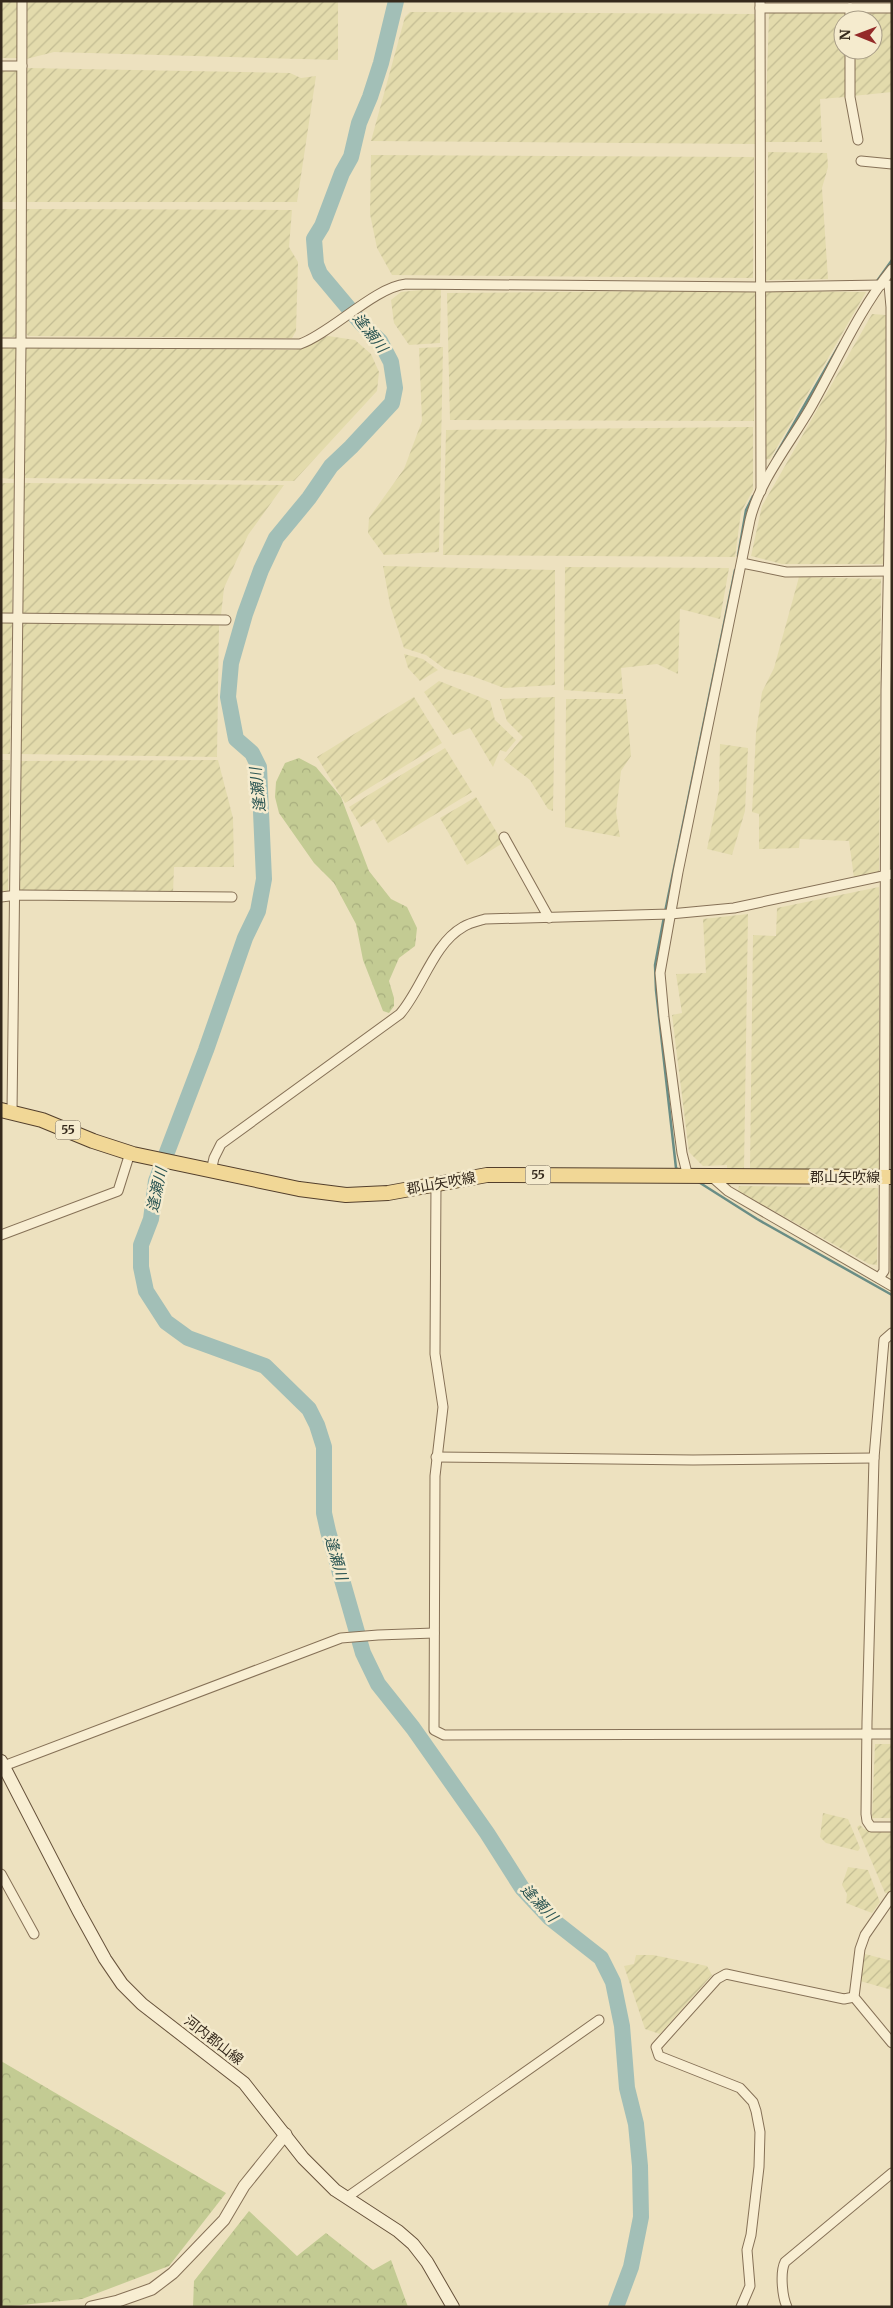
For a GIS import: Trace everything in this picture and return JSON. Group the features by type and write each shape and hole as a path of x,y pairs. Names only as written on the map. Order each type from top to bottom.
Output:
{"main road":[{"name":"郡山矢吹線","path":"7,1111 42,1120 132,1153 299,1190 346,1195 379,1194 487,1176 888,1177"},
{"name":"河内郡山線","path":"2,1765 78,1910 105,1959 122,1984 142,2004 244,2083 316,2172 346,2198 398,2231 413,2244 427,2262 453,2307"}],"street":[{"path":"7,1111 14,896 21,343 22,1"},
{"path":"761,491 760,5 892,8"},
{"path":"850,60 850,97 858,140"},
{"path":"1,66 22,66"},
{"path":"861,162 892,164"},
{"path":"688,1177 682,1153 660,974 670,914 752,514 761,491 810,409 879,285 892,269"},
{"path":"1,342 294,344 314,338 396,285 406,284 760,287 890,285 891,571 886,690 889,875 888,1177 884,1271 879,1278"},
{"path":"742,563 786,572 891,571"},
{"path":"1,618 226,620"},
{"path":"504,837 549,918"},
{"path":"211,1171 214,1158 221,1144 400,1014 409,1005 439,951 463,926 485,919 670,914 734,908 889,875"},
{"path":"1,897 232,897"},
{"path":"1,1235 118,1191 132,1153"},
{"path":"712,1177 728,1191 892,1286"},
{"path":"436,1183 435,1354 443,1407 436,1458 432,1726 434,1730 440,1735 892,1734"},
{"path":"892,1333 884,1340 874,1458 867,1734 867,1822 871,1827 892,1827"},
{"path":"436,1458 693,1460 874,1458"},
{"path":"2,1765 341,1638 378,1634 434,1633"},
{"path":"1,1874 34,1934"},
{"path":"892,1896 865,1935 860,1949 854,1997 892,2043"},
{"path":"741,2307 750,2286 747,2250 751,2235 759,2167 760,2132 756,2111 753,2102 740,2088 659,2056 656,2047 717,1979 726,1974 844,1999 854,1997"},
{"path":"346,2198 599,2020"},
{"path":"91,2307 118,2301 152,2289 173,2273 224,2220 244,2186 286,2134"},
{"path":"787,2307 782,2270 785,2262 892,2173"}],"shaded area":[{"path":"1,1 19,1 19,58 1,58"},
{"path":"27,1 338,1 338,60 54,52 26,59"},
{"path":"410,12 756,14 755,144 371,141 405,17"},
{"path":"769,13 833,13 833,60 846,60 845,97 820,99 822,142 765,142"},
{"path":"883,13 892,13 892,92 853,96 854,60 883,60"},
{"path":"27,68 290,73 301,78 316,76 297,202 25,202"},
{"path":"1,70 19,71 17,202 1,202"},
{"path":"768,152 827,153 828,167 822,188 828,279 766,280"},
{"path":"371,155 754,157 753,278 392,275 377,248 370,214"},
{"path":"1,209 18,209 16,337 1,337"},
{"path":"25,209 292,210 289,247 298,262 296,331 292,338 28,336 24,330"},
{"path":"441,288 440,343 409,345 394,323 391,300 401,292"},
{"path":"757,290 754,421 450,420 447,293"},
{"path":"765,291 866,292 770,459 763,460"},
{"path":"872,314 886,315 884,564 782,564 751,556 762,506"},
{"path":"328,336 355,340 371,354 379,372 377,391 294,481 22,478 24,347 296,350"},
{"path":"1,347 16,347 14,479 1,478"},
{"path":"443,347 439,552 384,555 368,533 369,518 404,469 422,421 419,348"},
{"path":"753,427 753,490 741,512 735,557 443,555 446,430"},
{"path":"1,483 14,483 12,614 1,614"},
{"path":"22,483 284,485 248,535 224,588 221,615 20,614"},
{"path":"383,566 555,570 555,685 504,688 472,676 445,669 426,655 404,648 390,605"},
{"path":"565,567 729,568 720,619 680,609 678,674 657,664 621,668 623,694 564,690"},
{"path":"799,577 881,579 879,872 854,878 849,841 800,839 799,848 759,849 759,814 752,812 756,733 762,692 774,668"},
{"path":"1,623 12,623 10,754 1,754"},
{"path":"21,623 219,625 217,757 19,754"},
{"path":"404,654 423,659 438,670 420,681 408,668"},
{"path":"439,681 490,701 495,720 516,740 506,752 500,750 493,767 470,728 453,735 424,692"},
{"path":"414,697 442,743 345,803 317,757"},
{"path":"555,697 553,811 548,809 530,780 504,760 523,737 507,721 500,699"},
{"path":"566,699 626,699 631,756 621,771 616,812 620,837 565,827"},
{"path":"720,744 748,748 745,811 732,855 707,849 719,790"},
{"path":"445,748 472,792 388,843 374,819 361,827 349,807"},
{"path":"1,760 10,760 8,891 1,891"},
{"path":"218,760 233,818 234,867 174,867 173,893 19,892 20,761"},
{"path":"476,797 503,843 467,865 440,818"},
{"path":"879,887 879,1170 750,1169 753,935 776,936 777,908"},
{"path":"890,901 892,901 892,1170 891,1170"},
{"path":"748,914 744,1170 727,1170 727,1165 703,1166 689,1152 672,1015 682,1013 676,974 706,973 703,919"},
{"path":"739,1186 878,1188 877,1265 869,1264 738,1191"},
{"path":"892,1188 892,1278 890,1276"},
{"path":"875,1744 892,1744 892,1818 872,1818"},
{"path":"823,1813 848,1819 860,1848 858,1851 826,1843 820,1837"},
{"path":"860,1825 864,1829 892,1831 892,1890 890,1893 885,1893 857,1827"},
{"path":"848,1867 868,1870 880,1902 872,1913 846,1903 847,1894 842,1885"},
{"path":"865,1954 892,1961 892,1990 860,1981"},
{"path":"636,1955 653,1955 707,1966 712,1975 660,2034 645,2029 624,1966 634,1964"}],"green space":[{"path":"299,758 316,767 341,797 369,871 391,899 407,907 417,928 415,946 399,958 389,981 394,998 394,1006 389,1013 383,1011 363,960 356,924 334,883 314,863 279,813 275,797 276,782 285,763"},
{"path":"1,2061 226,2193 169,2266 82,2299 1,2307"},
{"path":"249,2211 297,2256 326,2233 373,2270 391,2260 408,2307 193,2307 194,2281"}],"waterway":[{"name":"逢瀬川","path":"396,1 381,63 359,123 351,157 342,173 322,226 314,239 316,264 320,274 362,324 380,341 391,362 395,388 392,403 331,466 309,498 276,538 261,570 245,614 231,663 228,697 236,739 252,753 259,767 264,879 258,911 245,938 206,1050 156,1181 151,1219 141,1245 141,1267 146,1291 166,1322 188,1338 265,1366 309,1409 317,1425 324,1447 324,1513 328,1531 363,1653 378,1684 413,1728 487,1833 522,1888 550,1918 601,1958 613,1982 622,2026 627,2088 636,2124 640,2166 641,2217 631,2267 616,2307"},
{"path":"877,281 892,260"},
{"path":"774,458 841,342"},
{"path":"738,556 746,510 753,496"},
{"path":"665,912 735,570"},
{"path":"664,917 655,965 656,990 676,1168 680,1170"},
{"path":"697,1181 757,1219 892,1295"}]}
